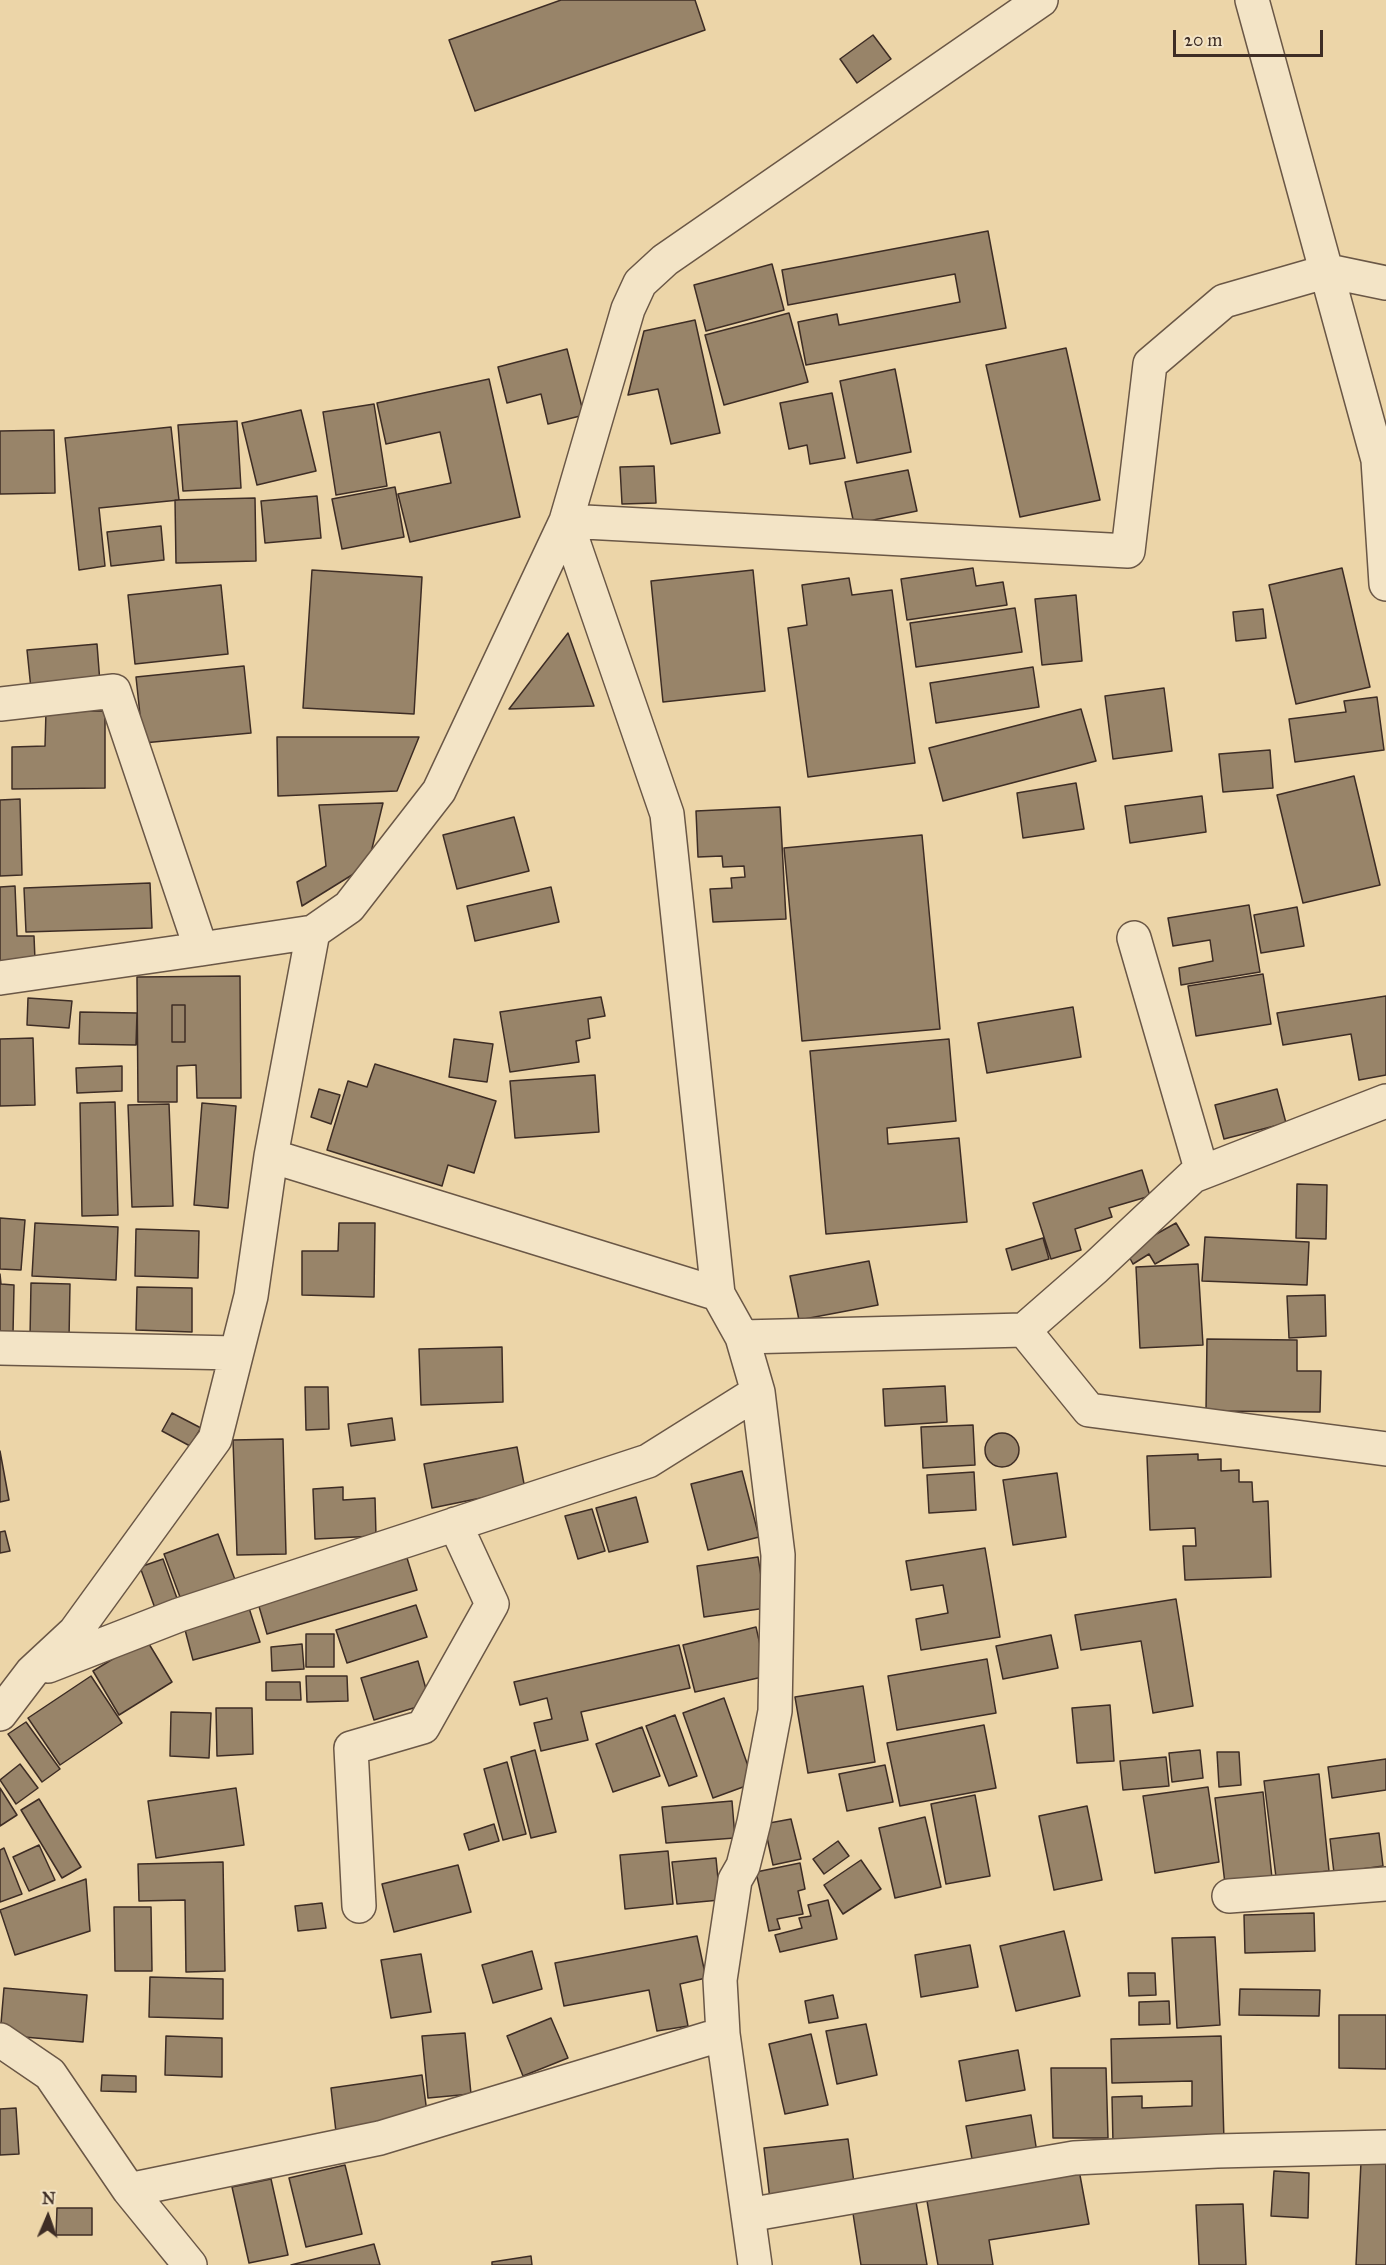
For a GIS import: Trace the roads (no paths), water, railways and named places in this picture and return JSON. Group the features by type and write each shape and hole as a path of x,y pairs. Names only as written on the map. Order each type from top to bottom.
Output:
{"street":[{"path":"0,978 313,932 349,907 439,790 566,521 628,309 640,284 665,260 1041,0"},
{"path":"1252,0 1378,460 1386,584"},
{"path":"566,521 1128,551 1150,364 1224,301 1328,271 1386,283"},
{"path":"566,521 667,814 718,1294 742,1337 758,1392 778,1555 775,1711 754,1822 743,1866 735,1880 720,1980 723,2034 754,2265"},
{"path":"0,704 114,691 201,949"},
{"path":"0,1714 32,1672 75,1632 215,1439 251,1296 271,1156 313,932"},
{"path":"1134,938 1202,1172"},
{"path":"742,1337 1024,1330 1095,1268 1193,1176 1386,1101"},
{"path":"271,1156 718,1294"},
{"path":"1024,1330 1089,1410 1386,1449"},
{"path":"0,1348 236,1353"},
{"path":"32,1672 179,1615 648,1461 758,1392"},
{"path":"359,1906 351,1748 423,1727 492,1604 455,1524"},
{"path":"1229,1896 1386,1884"},
{"path":"129,2190 380,2138 723,2034"},
{"path":"0,2040 50,2074 129,2190 190,2265"},
{"path":"748,2215 1074,2158 1217,2151 1386,2147"}]}
